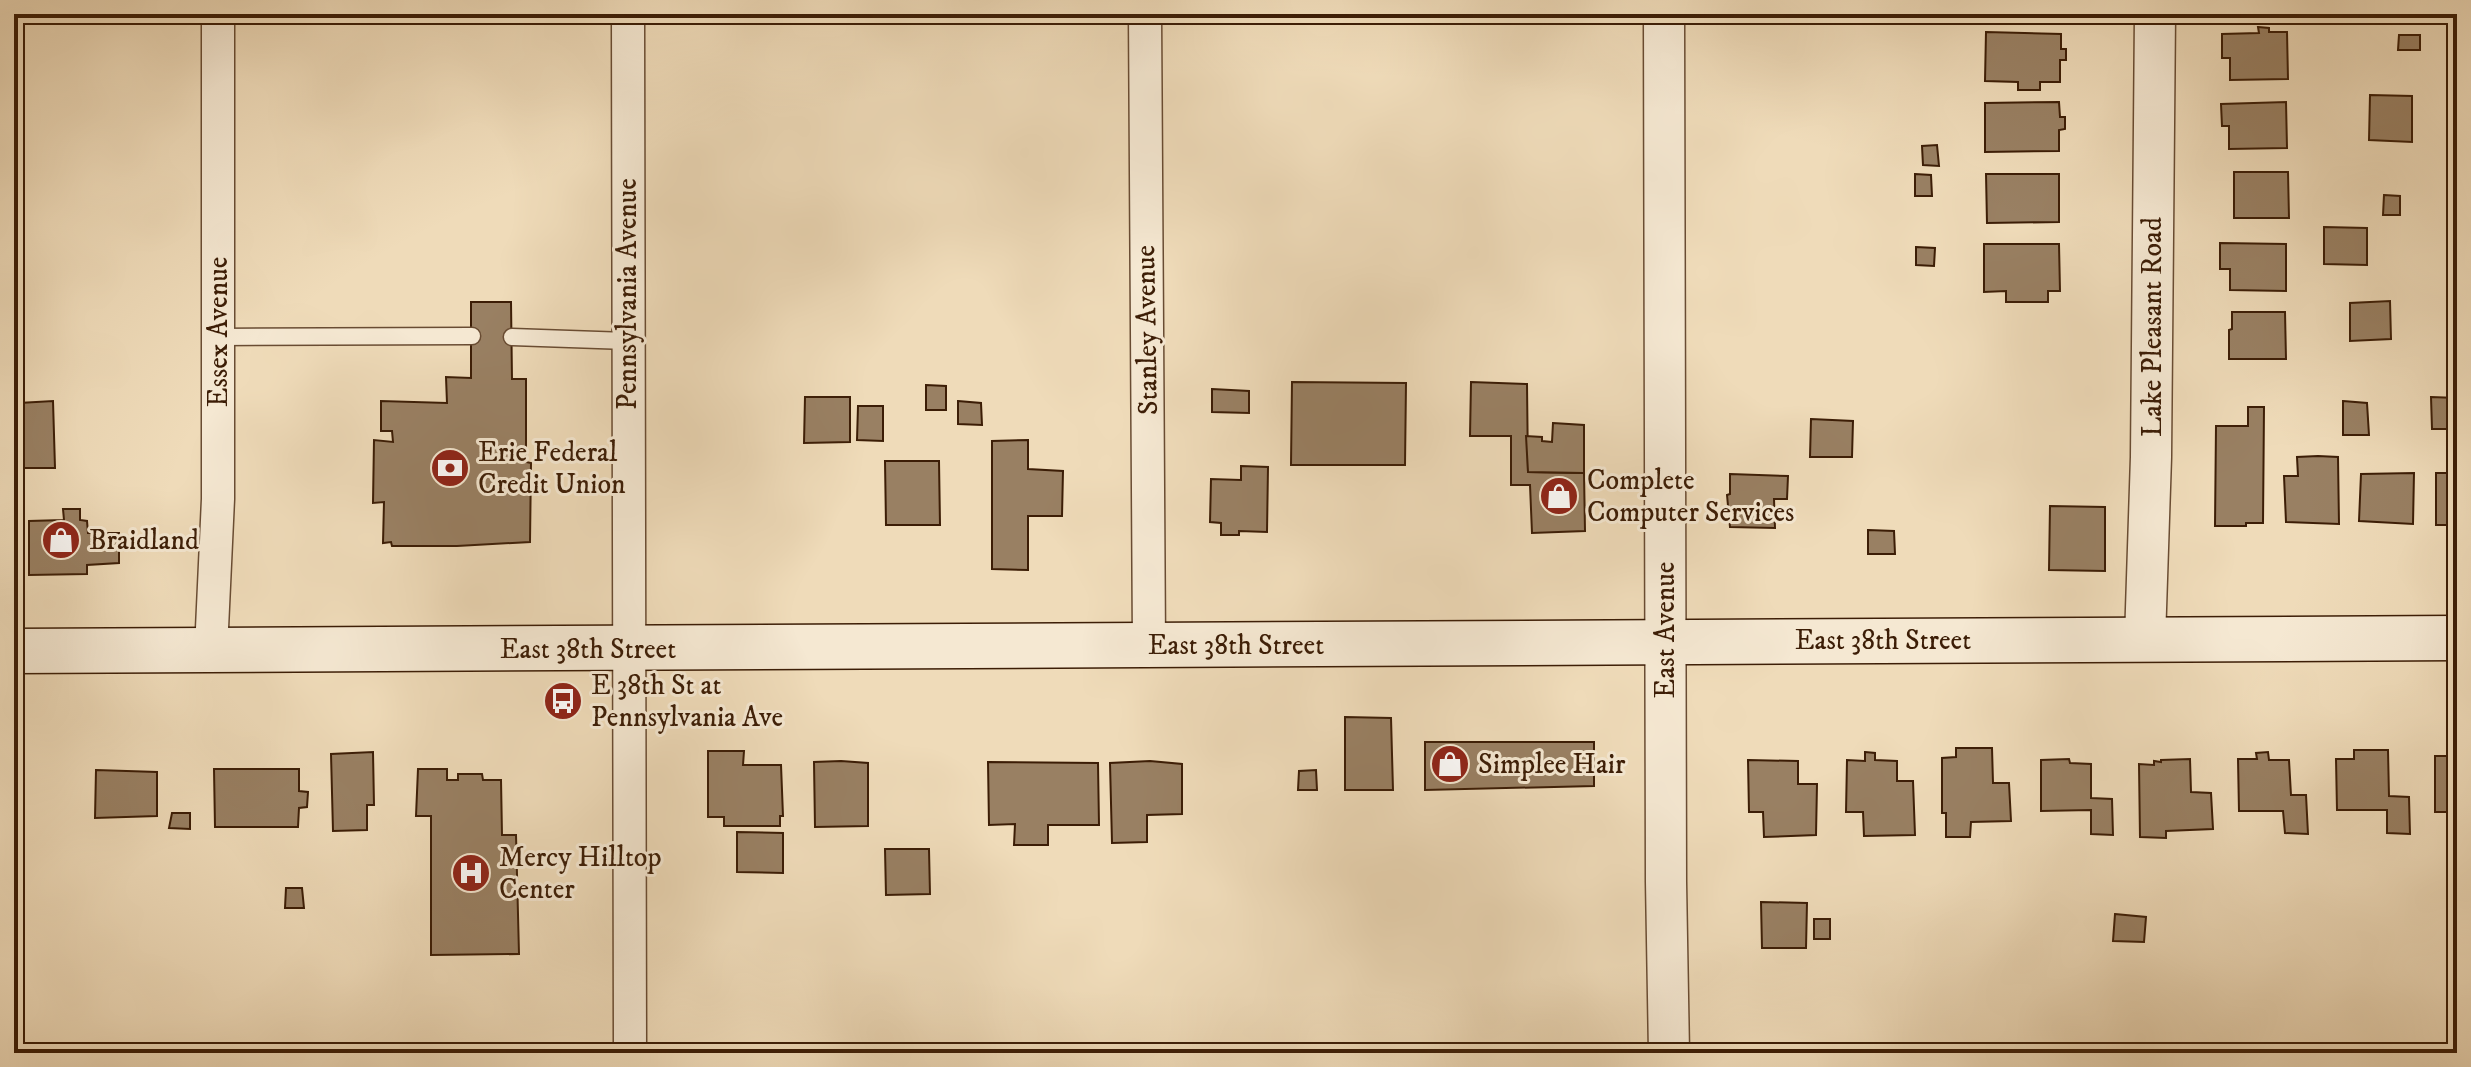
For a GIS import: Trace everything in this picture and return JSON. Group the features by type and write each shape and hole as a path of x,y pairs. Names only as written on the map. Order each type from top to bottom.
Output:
{"main road":[{"name":"East 38th Street","path":"14,651 2457,638"}],"street":[{"name":"Essex Avenue","path":"211,650 217,508 218,14"},
{"name":"Pennsylvania Avenue","path":"628,14 630,1053"},
{"name":"Stanley Avenue","path":"1145,14 1149,645"},
{"name":"East Avenue","path":"1664,14 1669,1053"},
{"name":"Lake Pleasant Road","path":"2145,639 2151,457 2155,14"}],"lane":[{"path":"218,337 472,336"},
{"path":"512,337 627,341"}],"building":[{"path":"2258,27 2269,28 2269,32 2287,32 2288,79 2230,80 2230,58 2222,58 2222,34 2259,33"},
{"path":"1986,32 2061,34 2061,49 2066,49 2066,60 2060,60 2060,82 2040,82 2040,90 2018,90 2018,82 1985,81"},
{"path":"2399,35 2420,35 2420,50 2398,50"},
{"path":"2370,95 2412,96 2412,142 2369,140"},
{"path":"2059,102 2060,117 2065,117 2065,129 2059,130 2059,151 1985,152 1985,103"},
{"path":"2286,102 2287,148 2229,149 2229,126 2222,126 2221,104"},
{"path":"1937,145 1939,166 1923,165 1922,146"},
{"path":"2234,172 2288,172 2289,218 2234,218"},
{"path":"1915,174 1931,175 1932,196 1915,196"},
{"path":"1986,174 2059,174 2059,222 1987,223"},
{"path":"2384,195 2400,196 2400,215 2383,215"},
{"path":"2324,227 2367,228 2367,265 2324,264"},
{"path":"2220,243 2286,244 2286,291 2230,290 2230,269 2220,269"},
{"path":"1984,244 2059,244 2060,291 2048,291 2048,302 2006,302 2006,291 1984,292"},
{"path":"1916,247 1935,248 1934,266 1916,265"},
{"path":"2390,301 2391,339 2350,341 2350,303"},
{"path":"471,302 511,302 512,379 526,379 526,462 531,463 530,542 457,546 392,546 391,542 383,543 384,502 373,503 374,440 393,442 392,431 381,431 381,401 447,403 446,377 471,378"},
{"path":"2232,312 2285,312 2286,359 2229,359"},
{"path":"1292,382 1406,383 1405,465 1291,465"},
{"path":"1471,382 1527,384 1528,472 1584,473 1585,531 1532,533 1530,485 1511,485 1511,436 1470,436"},
{"path":"926,385 946,386 946,410 926,410"},
{"path":"1212,389 1249,391 1249,413 1212,412"},
{"path":"805,397 850,397 850,442 804,443"},
{"path":"2431,397 2457,398 2457,429 2432,429"},
{"path":"53,401 55,468 17,468 19,403"},
{"path":"958,401 981,403 982,425 958,424"},
{"path":"2343,401 2367,403 2369,435 2343,435"},
{"path":"858,406 883,406 883,441 857,440"},
{"path":"2248,407 2264,407 2263,523 2215,526 2216,426 2248,426"},
{"path":"1811,419 1853,421 1852,457 1810,457"},
{"path":"1553,423 1584,425 1584,473 1528,472 1526,436 1542,437 1542,441 1552,442"},
{"path":"1028,440 1028,469 1063,471 1062,516 1028,516 1028,570 992,569 992,441"},
{"path":"2297,457 2338,457 2339,524 2286,522 2284,476 2298,476"},
{"path":"2451,459 2457,459 2457,534 2454,534 2453,525 2436,525 2436,473 2451,473"},
{"path":"885,461 939,461 940,525 886,525"},
{"path":"1241,466 1268,467 1267,532 1239,531 1239,535 1221,535 1221,523 1210,522 1211,479 1241,480"},
{"path":"2414,473 2413,524 2359,521 2361,474"},
{"path":"1730,474 1788,476 1787,499 1774,499 1775,528 1730,527 1727,495 1730,494"},
{"path":"2050,506 2105,507 2105,571 2049,570"},
{"path":"63,509 80,509 80,520 87,521 88,533 119,533 119,563 87,565 87,574 29,575 29,521 64,520"},
{"path":"1868,530 1894,531 1895,554 1868,554"},
{"path":"1345,717 1391,718 1393,790 1345,790"},
{"path":"1425,742 1594,742 1594,786 1425,790"},
{"path":"1956,748 1992,748 1993,783 2009,783 2011,821 1971,822 1970,837 1946,837 1946,813 1942,813 1942,758 1956,757"},
{"path":"2354,750 2388,750 2389,796 2409,797 2410,834 2387,833 2387,810 2337,810 2336,759 2354,759"},
{"path":"708,751 744,751 743,765 781,765 783,816 780,816 780,826 724,826 724,817 708,817"},
{"path":"2452,751 2457,751 2457,812 2435,812 2435,756 2452,756"},
{"path":"373,752 374,805 367,805 367,830 333,831 331,754"},
{"path":"1865,752 1875,753 1875,760 1897,761 1897,781 1913,781 1915,835 1864,836 1863,812 1846,812 1847,760 1865,761"},
{"path":"2268,752 2269,760 2289,760 2291,795 2306,795 2308,834 2285,833 2283,811 2239,811 2238,759 2257,759 2256,753"},
{"path":"2069,759 2070,763 2091,764 2091,798 2112,799 2113,835 2091,834 2091,810 2041,811 2041,760"},
{"path":"2190,759 2191,792 2211,793 2213,829 2166,831 2166,838 2140,837 2139,764 2154,765 2154,761"},
{"path":"1748,760 1798,761 1798,784 1817,784 1816,835 1764,837 1763,812 1749,812"},
{"path":"1150,761 1182,764 1182,814 1147,815 1147,842 1112,843 1110,763"},
{"path":"814,762 868,763 868,826 815,827"},
{"path":"988,762 1098,763 1099,825 1048,825 1048,845 1014,845 1015,824 989,825"},
{"path":"214,769 299,769 299,791 308,792 307,807 299,808 298,827 215,827"},
{"path":"418,769 447,769 447,780 458,780 458,774 482,774 483,780 501,780 502,835 516,835 519,954 431,955 431,816 416,816"},
{"path":"96,770 157,772 157,816 95,818"},
{"path":"1316,770 1317,790 1298,790 1299,771"},
{"path":"172,813 190,813 190,829 169,828"},
{"path":"737,832 783,833 783,873 737,872"},
{"path":"885,849 929,849 930,894 886,895"},
{"path":"286,888 302,888 304,908 285,908"},
{"path":"1761,902 1807,903 1806,948 1762,948"},
{"path":"2115,914 2146,917 2144,942 2113,941"},
{"path":"1814,919 1830,919 1830,939 1814,939"}],"place":[{"name":"Erie Federal Credit Union","path":"450,468"},
{"name":"Complete Computer Services","path":"1559,496"},
{"name":"Braidland","path":"61,540"},
{"name":"E 38th St at Pennsylvania Ave","path":"563,701"},
{"name":"Simplee Hair","path":"1450,764"},
{"name":"Mercy Hilltop Center","path":"471,873"}]}
